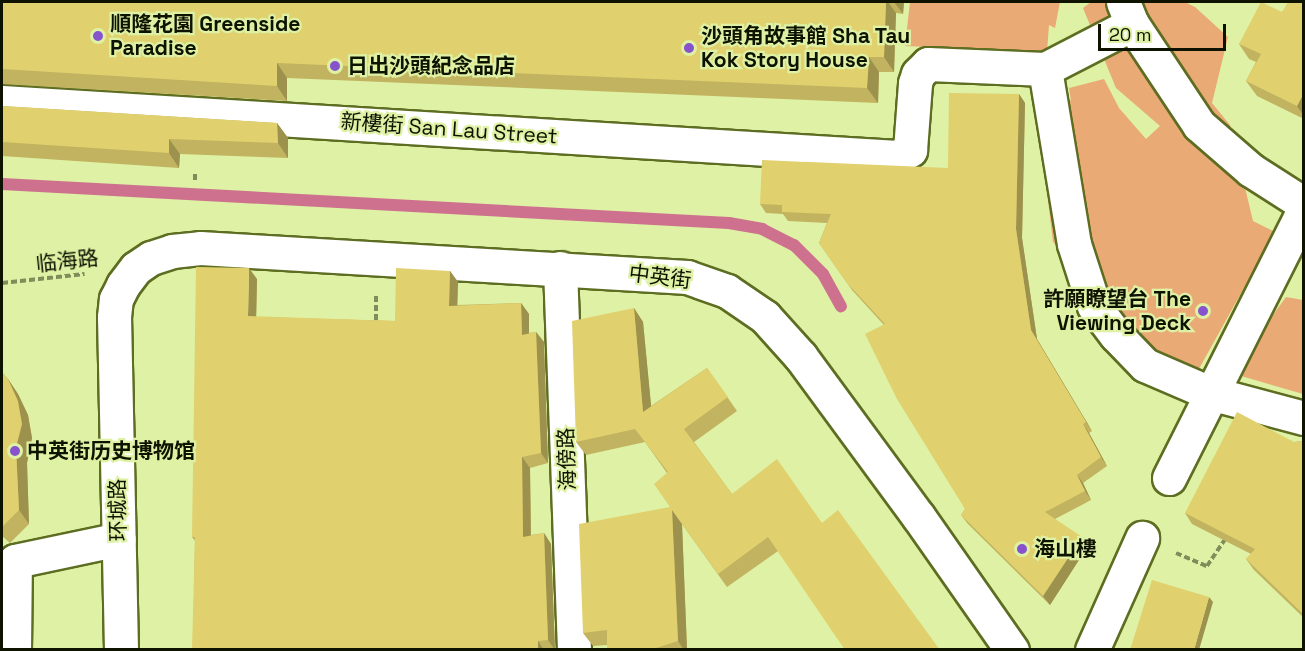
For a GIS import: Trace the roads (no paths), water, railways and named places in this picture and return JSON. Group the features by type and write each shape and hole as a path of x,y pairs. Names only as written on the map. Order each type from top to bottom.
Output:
{"street":[{"path":"1304,204 1251,170 1199,125 1128,13 1045,69 1074,244 1094,306 1116,335 1145,365 1210,393 1304,418"},
{"name":"新樓街 San Lau Street","path":"2,102 897,157 910,150 915,83 918,74 928,64 1045,69"},
{"path":"1169,478 1304,210"},
{"name":"中英街","path":"136,268 151,258 172,251 200,248 687,277 727,291 765,317 831,397 1009,648"},
{"name":"环城路","path":"121,650 114,317 116,299 136,268"},
{"name":"海傍路","path":"560,268 574,650"},
{"path":"1092,650 1142,538"},
{"path":"14,650 8,556 119,539"}],"waterway":[{"path":"2,184 729,223 762,229 794,245 823,274 841,306"}],"place":[{"name":"順隆花園 Greenside Paradise","path":"98,36"},
{"name":"沙頭角故事館 Sha Tau Kok Story House","path":"689,48"},
{"name":"日出沙頭紀念品店","path":"335,66"},
{"name":"許願瞭望台 The Viewing Deck","path":"1203,311"},
{"name":"中英街历史博物馆","path":"15,451"},
{"name":"海山樓","path":"1022,549"}]}
